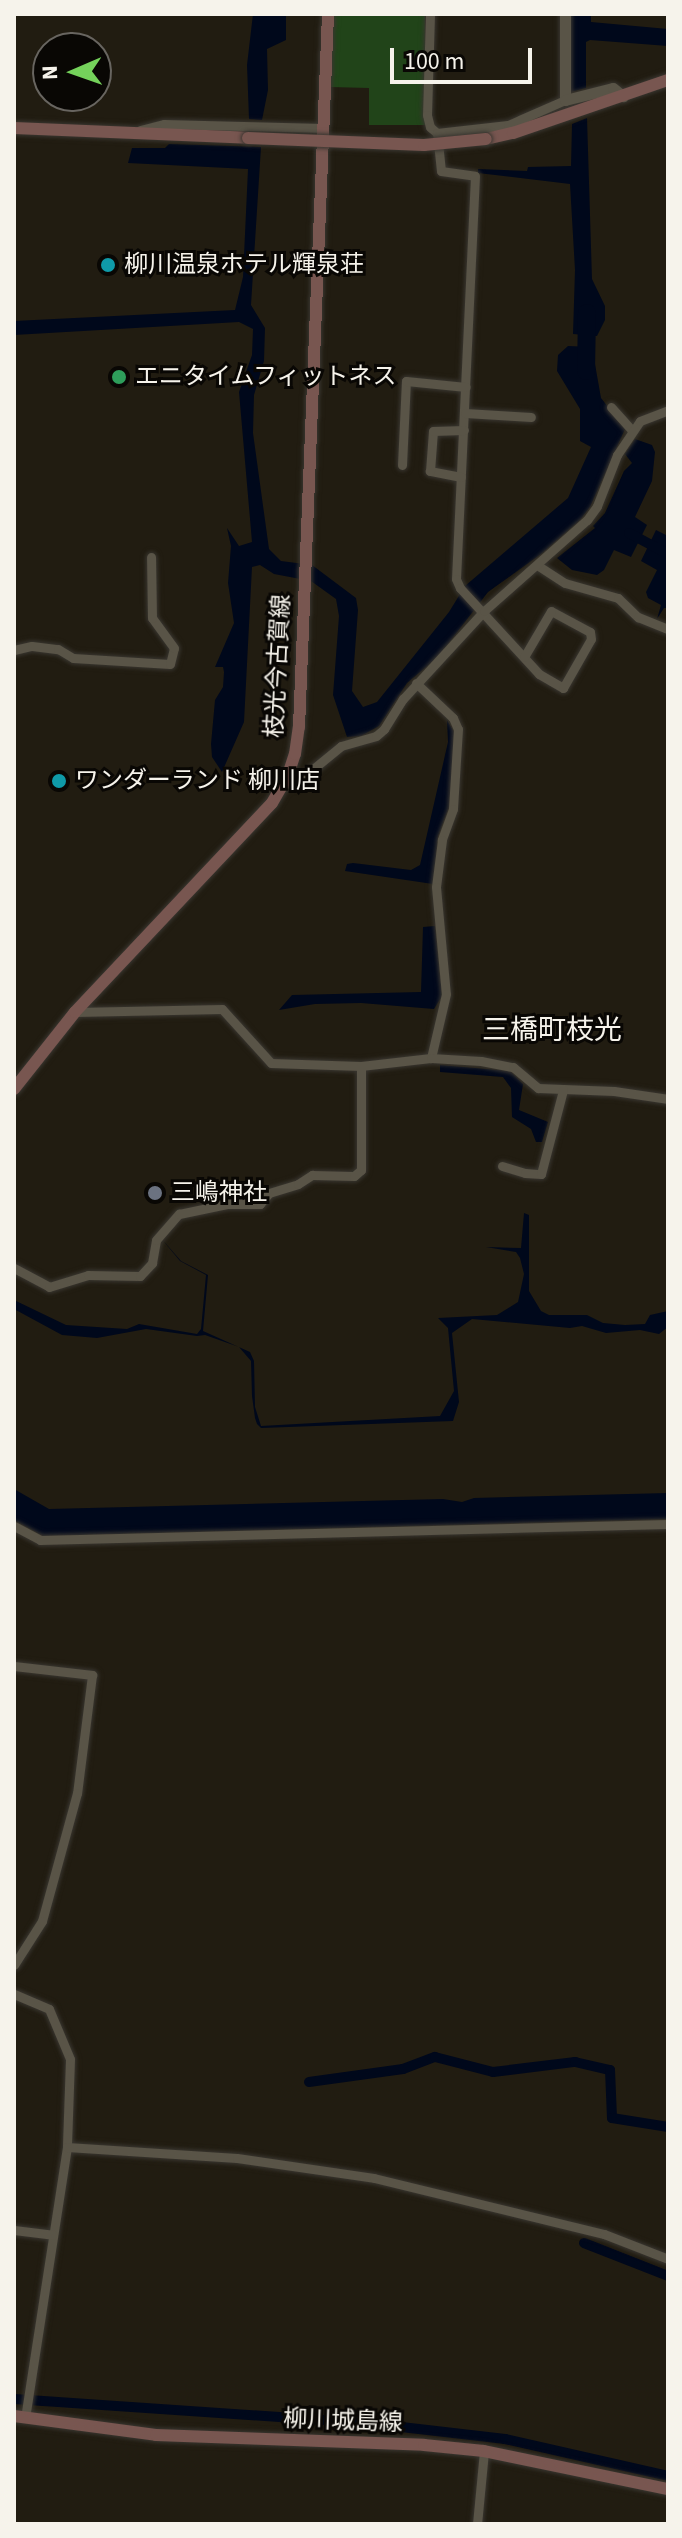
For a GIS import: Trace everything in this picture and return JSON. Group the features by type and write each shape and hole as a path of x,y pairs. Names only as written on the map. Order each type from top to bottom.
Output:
{"main road":[{"name":"枝光今古賀線","path":"14,1089 75,1012 272,803 284,784 295,754 299,727 328,14"},
{"path":"14,128 131,133 248,132 424,145 486,139 587,109 668,80"},
{"name":"柳川城島線","path":"20,2416 156,2435 484,2451 668,2489"}],"street":[{"path":"430,14 427,115 430,127 437,133 441,171 475,176 456,579 460,588 539,674 563,688 591,639 590,632 551,611 524,657"},
{"path":"565,14 567,100"},
{"path":"437,133 508,125 587,93 613,88 623,96"},
{"path":"248,132 266,126 323,128"},
{"path":"402,465 406,381 466,387"},
{"path":"611,407 632,430"},
{"path":"284,784 297,782 341,746 376,736 416,683 484,611 578,530 597,506 617,455 632,430 649,415 668,410"},
{"path":"465,413 531,417"},
{"path":"461,477 430,471 433,431 464,430"},
{"path":"14,650 32,646 58,649 73,658 170,664 174,648 152,618 151,557"},
{"path":"537,565 565,583 618,598 638,617 668,629"},
{"path":"416,683 453,718 458,729 453,809 442,840 436,887 446,994 431,1058"},
{"path":"75,1012 222,1009 271,1063 361,1066 431,1058 501,1063 513,1067 538,1088 668,1099"},
{"path":"14,1268 49,1287 88,1275 140,1276 152,1263 156,1240 179,1214 227,1204 260,1204 269,1193 298,1184 312,1175 354,1176 361,1170 361,1066"},
{"path":"502,1166 541,1174 563,1090"},
{"path":"14,1526 40,1540 668,1524"},
{"path":"14,1666 92,1675 73,1807 42,1921 14,1965"},
{"path":"14,1994 49,2009 70,2059 67,2147 20,2416"},
{"path":"67,2147 237,2158 374,2178 589,2229 668,2259"},
{"path":"14,2230 53,2235"},
{"path":"477,2524 484,2451"}],"green space":[{"path":"333,14 425,14 425,125 369,125 369,88 330,87"}],"water":[{"path":"253,14 286,14 286,40 267,49 268,90 262,120 249,119 247,65"},
{"path":"571,14 591,14 591,22 668,29 668,46 590,40 586,42 586,88 571,92"},
{"path":"587,118 592,279 605,306 605,320 597,336 573,334 575,270 570,184 478,173 478,169 527,171 528,167 571,166 572,124"},
{"path":"169,144 261,147 251,305 265,328 264,361 254,395 253,433 269,549 281,561 312,565 356,598 358,610 352,691 363,707 377,702 449,612 465,586 568,498 591,447 580,441 580,409 557,371 558,355 568,346 592,347 601,398 625,429 590,507 580,520 541,554 488,592 438,657 407,683 379,726 361,736 347,737 333,695 339,616 336,599 311,581 274,574 260,565 252,567 244,722 222,772 212,757 211,744 215,700 223,687 224,672 223,667 215,667 234,623 228,583 231,546 227,528 239,546 252,542 239,392 252,355 253,329 239,322 14,335 14,321 235,310 243,277 248,169 128,163 132,148 165,148"},
{"path":"635,439 652,445 655,452 652,481 635,517 647,525 631,557 614,550 604,570 597,575 572,570 557,558 595,528 593,526 605,513 624,471 632,463 625,454"},
{"path":"656,530 668,536 668,608 664,608 657,619 661,605 648,598 646,592 657,570 641,561"},
{"path":"447,720 454,732 451,801 438,836 433,884 345,871 347,864 353,863 411,870 420,865 448,742"},
{"path":"435,926 442,996 434,1009 361,1003 315,1004 279,1010 292,995 421,992 423,927"},
{"path":"440,1065 510,1071 523,1084 519,1110 548,1122 542,1142 536,1142 531,1129 512,1117 511,1088 503,1077 440,1072"},
{"path":"524,1213 529,1215 529,1291 541,1311 549,1315 587,1315 603,1323 625,1325 645,1324 650,1315 668,1311 668,1327 659,1334 640,1330 606,1333 582,1326 570,1328 472,1319 452,1333 459,1402 453,1421 261,1428 255,1418 251,1361 239,1347 250,1352 254,1361 255,1407 261,1426 440,1416 454,1391 448,1328 438,1318 497,1315 518,1302 524,1274 520,1258 516,1252 486,1247 521,1248"},
{"path":"160,1237 181,1261 208,1275 203,1331 238,1347 205,1335 146,1329 97,1338 62,1335 14,1309 14,1300 66,1325 127,1329 139,1324 197,1334 201,1329 206,1275 180,1261"},
{"path":"14,1489 49,1509 443,1499 462,1502 474,1498 668,1493 668,1519 43,1536 14,1520"}],"waterway":[{"path":"586,371 587,313"},
{"path":"629,533 668,554"},
{"path":"309,2082 403,2069 435,2057 493,2072 575,2062 610,2070 612,2118 668,2127"},
{"path":"584,2243 668,2276"},
{"path":"14,2399 367,2423 505,2439 668,2476"}],"place":[{"name":"柳川温泉ホテル輝泉荘","path":"108,265"},
{"name":"エニタイムフィットネス","path":"119,377"},
{"name":"ワンダーランド 柳川店","path":"59,781"},
{"name":"三嶋神社","path":"155,1193"}],"district":[{"name":"三橋町枝光","path":"552,1030"}]}
